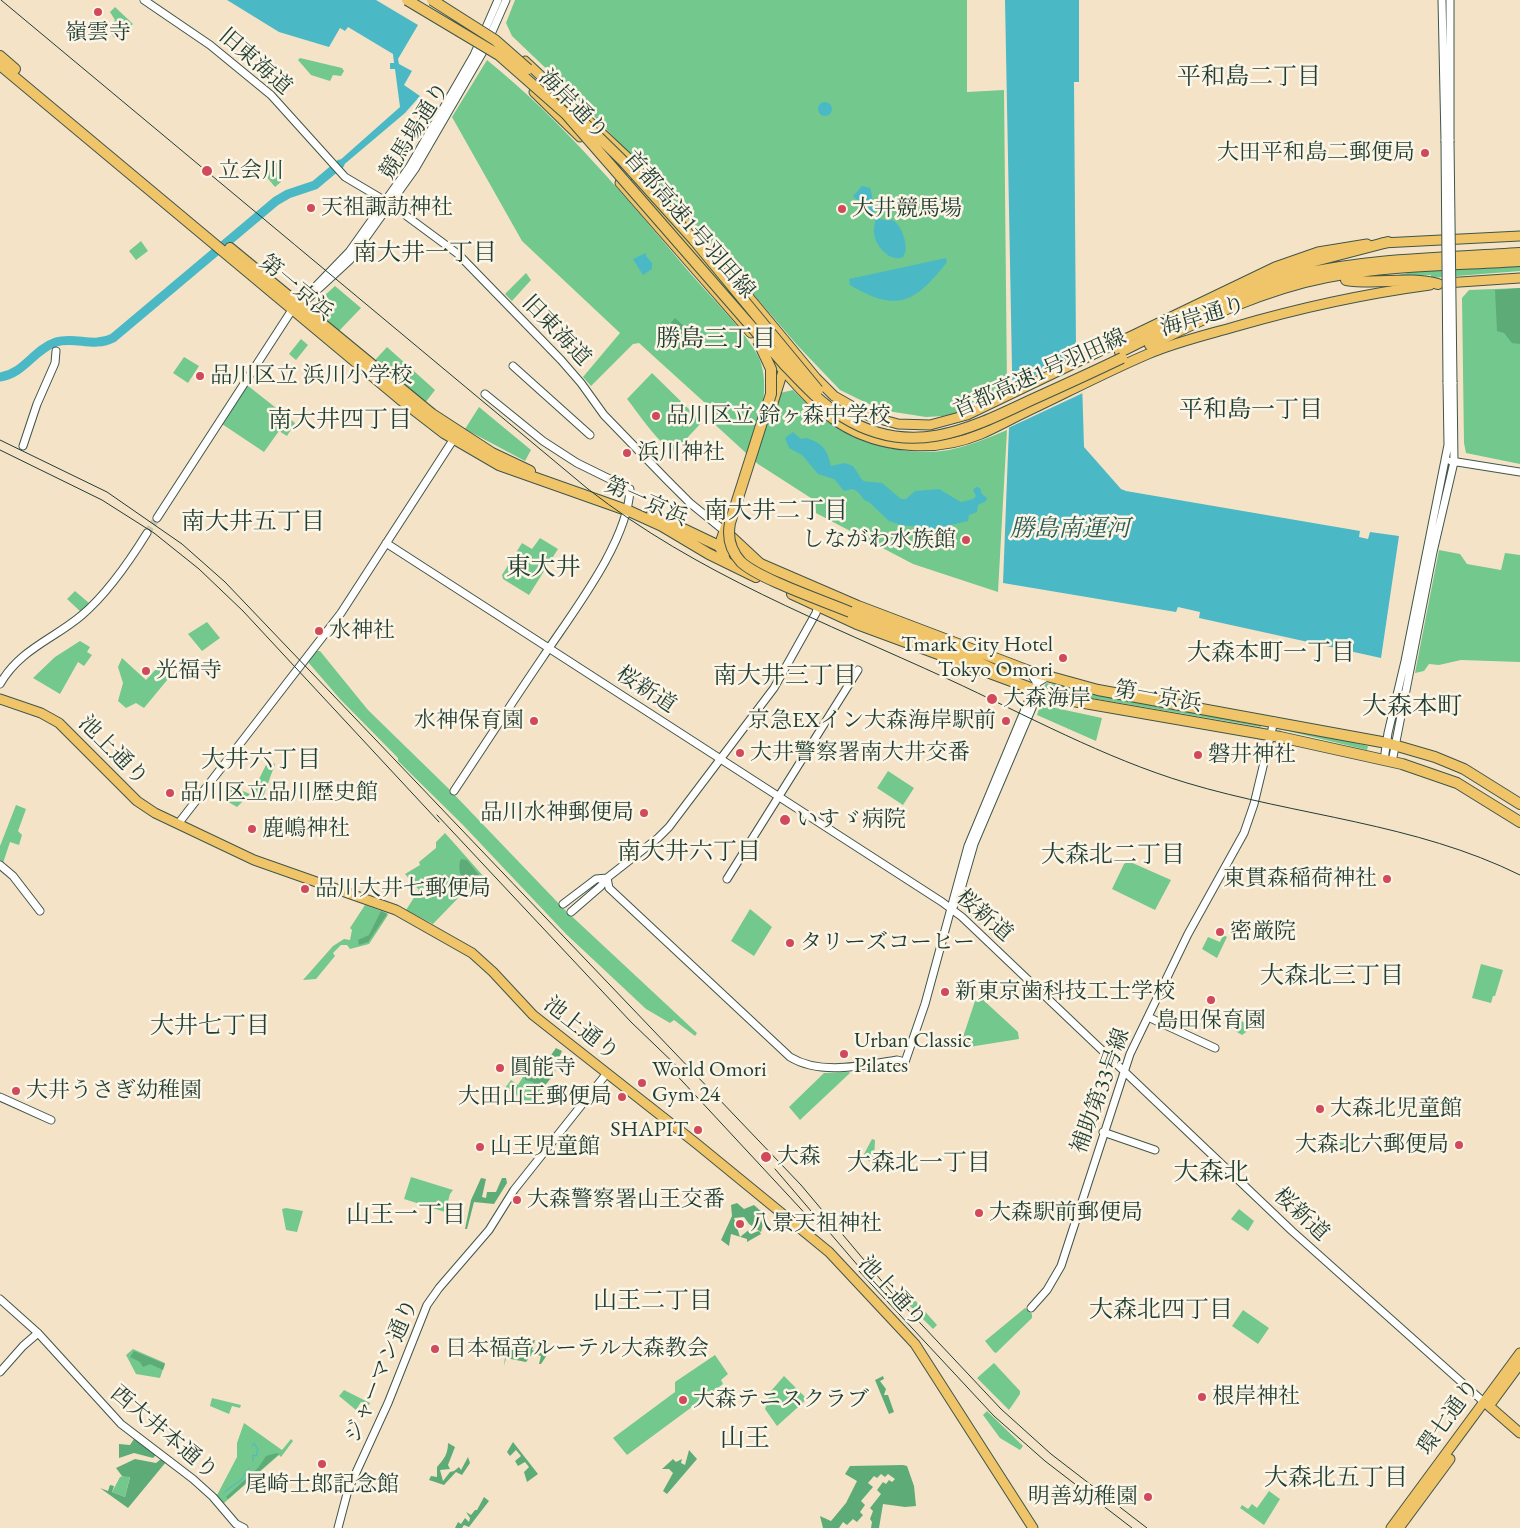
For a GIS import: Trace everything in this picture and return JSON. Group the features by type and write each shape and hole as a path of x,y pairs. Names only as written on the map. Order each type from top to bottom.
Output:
{"highway":[{"name":"首都高速1号羽田線","path":"407,0 510,63 583,130 784,364 816,397 848,420 885,434 925,438 964,430 1121,355 1204,310 1274,282 1325,269 1361,264 1520,253"},
{"path":"419,0 479,37 510,63"},
{"name":"首都高速1号羽田線","path":"432,0 495,40 570,109 623,161 694,240 813,384 830,401 858,418 876,425 906,431 925,432 954,427 981,417 1258,296 1308,282 1362,272 1520,261"},
{"name":"第一京浜","path":"0,56 220,244"},
{"name":"第一京浜","path":"0,65 298,306 423,418 456,435 512,471 629,507 822,590 1047,677 1098,690 1391,744 1434,757 1464,769 1520,804"},
{"path":"570,109 783,347 782,362"},
{"path":"1204,310 1212,303 1288,268 1388,242"},
{"path":"689,254 722,299 759,343 766,355 772,375 768,407 730,523 728,535 733,551 741,562 751,570 850,612 950,650 1001,672 1021,686"},
{"path":"1308,282 1328,284 1405,268"},
{"path":"1346,280 1373,282 1420,280 1438,284"},
{"path":"1182,330 1208,325"},
{"name":"第一京浜","path":"629,507 727,563 818,606 866,627 1021,686 1036,688 1073,701 1270,735 1388,761 1457,783 1520,822"},
{"path":"761,564 769,571 810,590 818,606"}],"main road":[{"name":"海岸通り","path":"401,0 481,48 518,76 584,140 782,362"},
{"name":"海岸通り","path":"437,0 489,32 515,51 575,106 628,158 698,236 783,347 834,396 861,413 879,420 898,424 930,425 980,410 1121,355 1147,354 1303,307 1365,294 1438,284 1520,279"},
{"name":"海岸通り","path":"783,371 814,403 840,423 866,436 888,442 921,446 956,442 982,434 1121,355 1238,283 1275,267 1318,252 1388,242 1520,236"},
{"path":"727,563 723,548 778,387 783,371 782,362"},
{"path":"728,533 782,362"},
{"path":"778,387 786,382 796,384"},
{"path":"728,533 761,564"},
{"name":"池上通り","path":"0,699 41,713 59,723 137,802 178,824 254,860 396,910 472,952 531,1014 828,1251 910,1338 1033,1528"},
{"name":"環七通り","path":"1399,1528 1487,1404 1520,1353"},
{"name":"環七通り","path":"1391,1528 1520,1364"},
{"path":"1487,1404 1520,1433"}],"street":[{"name":"旧東海道","path":"144,0 210,45 271,95 345,178 387,202 458,254 561,360 604,414 645,458 690,504 728,533"},
{"name":"競馬場通り","path":"489,32 498,0"},
{"name":"競馬場通り","path":"298,306 350,260 410,166 481,48 506,0"},
{"path":"1391,744 1454,462 1450,382 1447,141 1442,0"},
{"path":"1447,141 1450,0"},
{"name":"競馬場通り","path":"298,306 306,295 349,252 387,202"},
{"path":"157,518 298,306"},
{"path":"23,446 37,404 55,363 56,351"},
{"path":"513,366 590,435"},
{"path":"1388,761 1407,652 1448,445 1450,382"},
{"path":"454,790 600,569 629,507 630,489 577,463 543,441 485,394"},
{"path":"178,824 341,613 456,435"},
{"path":"1444,460 1520,472"},
{"path":"0,684 32,647 88,609 111,584 147,533"},
{"name":"桜新道","path":"386,543 952,909 1292,1231 1487,1404"},
{"path":"570,912 601,886 607,878 658,838 720,759 774,688 818,606 822,590"},
{"path":"727,879 858,670"},
{"path":"607,878 609,888 785,1053 804,1064 816,1067 840,1067 897,1060 905,1062 925,1004 952,909 959,896 974,844 1032,708 1036,688 1029,671"},
{"path":"1036,688 1047,677"},
{"name":"補助第33号線","path":"1031,1308 1047,1290 1061,1266 1123,1070 1188,934 1241,839 1254,804 1274,721"},
{"path":"0,865 12,876 40,911"},
{"path":"563,904 596,879 607,878"},
{"path":"1148,1017 1215,1048"},
{"name":"ジャーマン通り","path":"338,1528 346,1496 388,1403 426,1307 439,1288 489,1230 514,1190 607,1073"},
{"path":"0,1096 50,1120"},
{"path":"1104,1132 1155,1150"},
{"name":"西大井本通り","path":"0,1299 38,1333 121,1424 193,1478 213,1497 236,1524 244,1528"},
{"path":"0,1372 22,1346 38,1333"}],"green space":[{"name":"大井競馬場","path":"515,0 967,0 967,92 1004,90 1007,388 960,412 926,417 881,410 840,390 798,346 667,194 578,99 512,36 506,23"},
{"path":"115,7 133,24 115,38 106,29 115,20 110,12"},
{"path":"300,58 342,68 344,71 341,76 333,75 330,81 311,75 298,60"},
{"path":"487,60 568,135 737,326 754,348 761,363 764,381 763,403 773,409 780,393 793,390 825,420 849,435 876,445 906,451 935,452 949,450 986,439 1007,430 998,592 913,564 816,513 814,500 758,464 710,420 715,412 639,343 633,344 591,386 583,377 620,333 522,241 452,117"},
{"path":"279,160 281,161 279,170 281,182 275,187 265,175"},
{"path":"141,241 148,251 136,260 129,251"},
{"path":"1520,264 1520,271 1431,278 1431,275 1382,278 1413,272"},
{"path":"526,273 531,280 512,301 505,294"},
{"path":"335,286 361,308 339,331 318,314 320,311 313,306"},
{"path":"1520,288 1520,464 1466,453 1464,443 1462,298 1469,290"},
{"path":"1520,288 1520,344 1512,343 1504,333 1497,331 1495,290"},
{"path":"675,318 689,331 686,350 670,348 659,336"},
{"path":"301,339 308,345 296,360 289,354"},
{"path":"387,347 435,390 425,403 376,362 376,359"},
{"path":"184,357 199,366 188,383 173,373"},
{"path":"652,373 702,422 675,451 656,436 627,399"},
{"path":"247,385 295,423 287,436 279,431 264,452 222,424"},
{"path":"479,407 531,450 525,461 465,429"},
{"path":"540,538 558,549 529,595 503,579 502,575 522,543 532,549"},
{"path":"1439,550 1460,554 1467,564 1501,570 1505,553 1520,555 1520,662 1461,660 1439,665 1429,664 1424,671 1415,673"},
{"path":"75,591 89,603 81,612 67,599"},
{"path":"207,622 220,638 202,651 188,634"},
{"path":"80,641 90,647 87,652 92,655 84,666 78,662 60,694 33,678 55,657"},
{"path":"315,651 320,651 368,710 447,787 564,909 697,1033 695,1036 674,1020 670,1023 646,1009 566,934 340,699 308,662"},
{"path":"122,658 146,680 157,668 168,679 144,708 136,703 126,708 118,701 123,683 118,667"},
{"path":"1046,683 1261,724 1261,727 1080,696 1044,687"},
{"path":"1046,706 1102,718 1096,741 1037,715 1039,709"},
{"path":"1285,727 1368,746 1367,750 1284,730"},
{"path":"268,761 275,764 262,800 251,795"},
{"path":"888,771 914,788 903,805 877,788"},
{"path":"229,785 250,794 237,807 225,800"},
{"path":"16,805 26,809 18,831 22,835 19,845 10,842 3,863 0,861 0,846"},
{"path":"445,833 485,878 462,894 433,924 406,910 419,890 405,874 420,865 419,862 436,848 436,842"},
{"path":"461,859 467,860 479,875 479,879 468,887 460,874 459,866"},
{"path":"1128,861 1171,880 1155,910 1112,889 1124,864"},
{"path":"365,905 388,915 369,944 350,949 347,945 341,945 333,953 335,956 316,979 303,980 333,946 344,939 350,940 352,930 350,928"},
{"path":"750,909 772,927 754,956 731,941"},
{"path":"381,911 387,914 368,942 359,945 358,940 369,935"},
{"path":"1223,935 1227,937 1217,958 1202,949 1208,937 1220,942"},
{"path":"1481,964 1503,970 1491,1003 1472,998"},
{"path":"980,997 1018,1032 1019,1039 969,1047 963,1045 962,1040 975,1001"},
{"path":"1236,1018 1248,1025 1249,1030 1242,1035 1230,1028"},
{"path":"556,1048 562,1051 556,1064 555,1073 543,1088 538,1091 533,1082 525,1080 525,1077 527,1074 534,1075 548,1055 551,1055"},
{"path":"526,1072 544,1087 532,1105 505,1088 511,1080 518,1085"},
{"path":"849,1072 800,1120 789,1107 824,1073"},
{"path":"872,1139 875,1140 874,1160 871,1163 863,1156"},
{"path":"1339,1139 1354,1143 1354,1153 1337,1148"},
{"path":"411,1177 453,1190 445,1212 404,1199"},
{"path":"481,1178 486,1179 482,1197 486,1198 487,1192 496,1192 502,1178 506,1178 507,1183 494,1204 474,1202 467,1229 465,1229 471,1200"},
{"path":"737,1203 744,1209 754,1205 765,1215 761,1232 749,1224 744,1217 734,1218 740,1237 731,1234 729,1246 721,1240 732,1216 731,1205"},
{"path":"282,1209 303,1211 297,1232 286,1230"},
{"path":"1239,1209 1254,1221 1248,1231 1231,1219"},
{"path":"750,1229 753,1233 759,1231 761,1234 747,1242 747,1239 740,1237"},
{"path":"913,1298 937,1325 933,1329 908,1304"},
{"path":"1025,1308 1032,1314 1032,1318 996,1353 994,1352 985,1341"},
{"path":"1243,1310 1269,1328 1258,1344 1232,1326"},
{"path":"519,1337 523,1338 521,1347 527,1349 530,1341 535,1340 532,1350 547,1355 541,1364 539,1364 541,1356 533,1353 526,1362 506,1358 504,1366 506,1350 518,1350 519,1345 514,1344 514,1339 518,1340"},
{"path":"133,1349 165,1363 160,1378 136,1374 126,1355"},
{"path":"134,1351 165,1364 163,1370 150,1364 143,1367 140,1362 130,1357"},
{"name":"大森テニスクラブ","path":"715,1355 728,1374 721,1380 723,1384 627,1455 613,1438 675,1392 675,1382"},
{"path":"994,1363 1020,1391 1020,1394 1009,1410 977,1378"},
{"path":"784,1376 807,1399 777,1426 765,1409 771,1391"},
{"path":"883,1376 884,1379 880,1381 886,1389 884,1395 888,1395 894,1412 889,1414 875,1380"},
{"path":"344,1390 370,1403 369,1405 361,1402 356,1410 339,1396"},
{"path":"212,1398 241,1405 240,1408 232,1406 229,1414 210,1406"},
{"path":"987,1411 1023,1446 1020,1450 1000,1438 983,1415"},
{"path":"244,1423 282,1450 291,1439 293,1441 281,1457 279,1455 223,1504 216,1497 237,1457 237,1443"},
{"path":"134,1439 156,1455 153,1458 134,1453 119,1458 119,1444 130,1445"},
{"path":"513,1442 538,1474 527,1482 524,1472 529,1467 525,1462 518,1466 515,1461 521,1456 516,1450 510,1456 507,1452"},
{"path":"448,1443 455,1447 448,1465 450,1469 440,1470 443,1481 450,1472 459,1467 461,1470 468,1457 470,1463 462,1475 456,1472 444,1485 429,1480 431,1476 437,1477 437,1467 445,1456"},
{"path":"689,1450 697,1459 667,1494 663,1491 673,1473 669,1469 662,1469 673,1459 676,1462 682,1459 681,1463 685,1465"},
{"path":"279,1454 228,1499 226,1497 258,1468 266,1456"},
{"path":"162,1458 166,1462 128,1508 100,1488 108,1491 110,1485 114,1486 112,1492 125,1497 130,1477 122,1476 116,1468 135,1459 156,1463"},
{"path":"850,1466 907,1466 914,1486 916,1506 905,1507 883,1504 879,1528 871,1528 872,1522 870,1519 873,1511 870,1508 881,1494 877,1490 883,1482 886,1484 889,1480 892,1482 895,1479 888,1474 885,1477 881,1474 877,1478 874,1476 868,1483 873,1487 861,1501 865,1505 860,1512 863,1515 857,1522 853,1519 847,1525 843,1522 839,1528 823,1528 820,1516 831,1521 846,1503 857,1481 845,1474"},
{"path":"130,1476 125,1497 112,1492 120,1477"},
{"path":"1269,1491 1280,1499 1264,1525 1240,1508 1242,1505 1248,1509 1252,1504 1257,1508"},
{"path":"484,1497 489,1501 469,1527 464,1525 462,1528 455,1528 458,1522 461,1524 465,1518 469,1522 470,1518 466,1512 471,1515 477,1510"}],"water":[{"path":"227,0 376,0 418,25 398,59 399,64 412,71 404,85 420,96 405,113 334,173 330,169 400,107 395,69 390,69 390,63 394,63 393,54 348,27 345,31 340,28 329,47 279,32"},
{"name":"勝島南運河","path":"1005,0 1079,0 1079,82 1074,82 1076,347 1081,347 1084,447 1121,489 1126,491 1360,531 1359,537 1368,539 1370,532 1399,536 1381,658 1199,618 1200,612 1178,607 1176,612 1003,583 1009,427 1013,421"},
{"path":"822,102 828,102 832,109 828,116 822,116 818,112 818,106"},
{"path":"862,186 870,188 876,215 884,220 896,222 902,231 906,248 903,257 898,258 888,255 877,242 874,232 874,217 853,196"},
{"path":"646,253 646,256 652,263 652,269 643,275 633,259"},
{"path":"946,258 947,262 925,287 915,295 904,299 893,301 880,299 850,285 849,279"},
{"path":"793,432 801,439 807,438 821,445 828,456 831,466 845,463 853,466 864,481 882,483 901,499 906,499 915,491 939,489 961,502 973,499 976,496 973,490 976,487 980,488 982,494 987,498 986,501 978,505 977,512 969,515 968,521 947,526 948,530 940,533 936,529 901,525 889,521 869,502 864,500 859,493 853,489 844,491 834,479 818,474 802,455 789,448 785,438"}],"pier":[{"path":"1082,353 1085,392 1006,429 1011,420 1010,387"}],"waterway":[{"name":"立会川","path":"0,377 16,371 41,350 56,342 70,340 99,342 113,338 276,201 288,194 315,185 340,164"},
{"path":"252,1446 254,1443 258,1450 256,1456 253,1455 253,1461"},
{"path":"224,1492 241,1480 249,1468"}],"tunnel":[{"path":"147,533 157,518"}],"railway":[{"path":"1,0 588,489 673,547 808,616 948,679 1095,749 1156,773 1229,794 1439,843 1480,857 1520,875"},
{"path":"0,440 107,492 182,544 225,582 801,1185 891,1292 1001,1409 1051,1454 1147,1528"},
{"path":"0,450 102,500 154,533 199,569 243,611 439,822"},
{"path":"437,815 631,1022 682,1071"},
{"path":"670,1068 813,1222"},
{"path":"775,1169 866,1275"},
{"path":"859,1271 994,1416 1045,1461 1132,1528"}],"place":[{"name":"嶺雲寺","path":"98,12"},
{"name":"大田平和島二郵便局","path":"1425,153"},
{"name":"立会川","path":"207,171"},
{"name":"天祖諏訪神社","path":"311,208"},
{"name":"大井競馬場","path":"842,209"},
{"name":"品川区立 浜川小学校","path":"200,376"},
{"name":"品川区立 鈴ヶ森中学校","path":"656,416"},
{"name":"浜川神社","path":"627,453"},
{"name":"しながわ水族館","path":"966,540"},
{"name":"水神社","path":"319,631"},
{"name":"Tmark City Hotel Tokyo Omori","path":"1063,658"},
{"name":"光福寺","path":"146,671"},
{"name":"大森海岸","path":"992,699"},
{"name":"水神保育園","path":"534,721"},
{"name":"京急EXイン大森海岸駅前","path":"1006,721"},
{"name":"大井警察署南大井交番","path":"740,753"},
{"name":"磐井神社","path":"1198,755"},
{"name":"品川区立品川歴史館","path":"170,793"},
{"name":"品川水神郵便局","path":"644,813"},
{"name":"いすゞ病院","path":"785,820"},
{"name":"鹿嶋神社","path":"252,829"},
{"name":"東貫森稲荷神社","path":"1387,879"},
{"name":"品川大井七郵便局","path":"305,889"},
{"name":"密厳院","path":"1220,932"},
{"name":"タリーズコーヒー","path":"790,943"},
{"name":"新東京歯科技工士学校","path":"945,992"},
{"name":"島田保育園","path":"1211,1000"},
{"name":"Urban Classic Pilates","path":"844,1054"},
{"name":"圓能寺","path":"500,1068"},
{"name":"World Omori Gym 24","path":"642,1083"},
{"name":"大井うさぎ幼稚園","path":"16,1091"},
{"name":"大田山王郵便局","path":"622,1097"},
{"name":"大森北児童館","path":"1320,1109"},
{"name":"SHAPIT","path":"698,1130"},
{"name":"大森北六郵便局","path":"1459,1145"},
{"name":"山王児童館","path":"480,1147"},
{"name":"大森","path":"766,1157"},
{"name":"大森警察署山王交番","path":"517,1200"},
{"name":"大森駅前郵便局","path":"979,1213"},
{"name":"八景天祖神社","path":"740,1224"},
{"name":"日本福音ルーテル大森教会","path":"435,1349"},
{"name":"根岸神社","path":"1202,1397"},
{"name":"大森テニスクラブ","path":"683,1400"},
{"name":"尾崎士郎記念館","path":"322,1464"},
{"name":"明善幼稚園","path":"1148,1497"}],"district":[{"name":"平和島二丁目","path":"1249,77"},
{"name":"南大井一丁目","path":"425,253"},
{"name":"勝島三丁目","path":"716,339"},
{"name":"平和島一丁目","path":"1251,410"},
{"name":"南大井四丁目","path":"340,420"},
{"name":"南大井二丁目","path":"776,511"},
{"name":"南大井五丁目","path":"253,522"},
{"name":"東大井","path":"543,568"},
{"name":"大森本町一丁目","path":"1271,653"},
{"name":"南大井三丁目","path":"785,676"},
{"name":"大森本町","path":"1412,707"},
{"name":"大井六丁目","path":"261,760"},
{"name":"南大井六丁目","path":"689,852"},
{"name":"大森北二丁目","path":"1113,855"},
{"name":"大森北三丁目","path":"1332,976"},
{"name":"大井七丁目","path":"210,1026"},
{"name":"大森北一丁目","path":"919,1163"},
{"name":"大森北","path":"1211,1173"},
{"name":"山王一丁目","path":"406,1215"},
{"name":"山王二丁目","path":"653,1301"},
{"name":"大森北四丁目","path":"1161,1310"},
{"name":"山王","path":"745,1439"},
{"name":"大森北五丁目","path":"1336,1478"}]}
